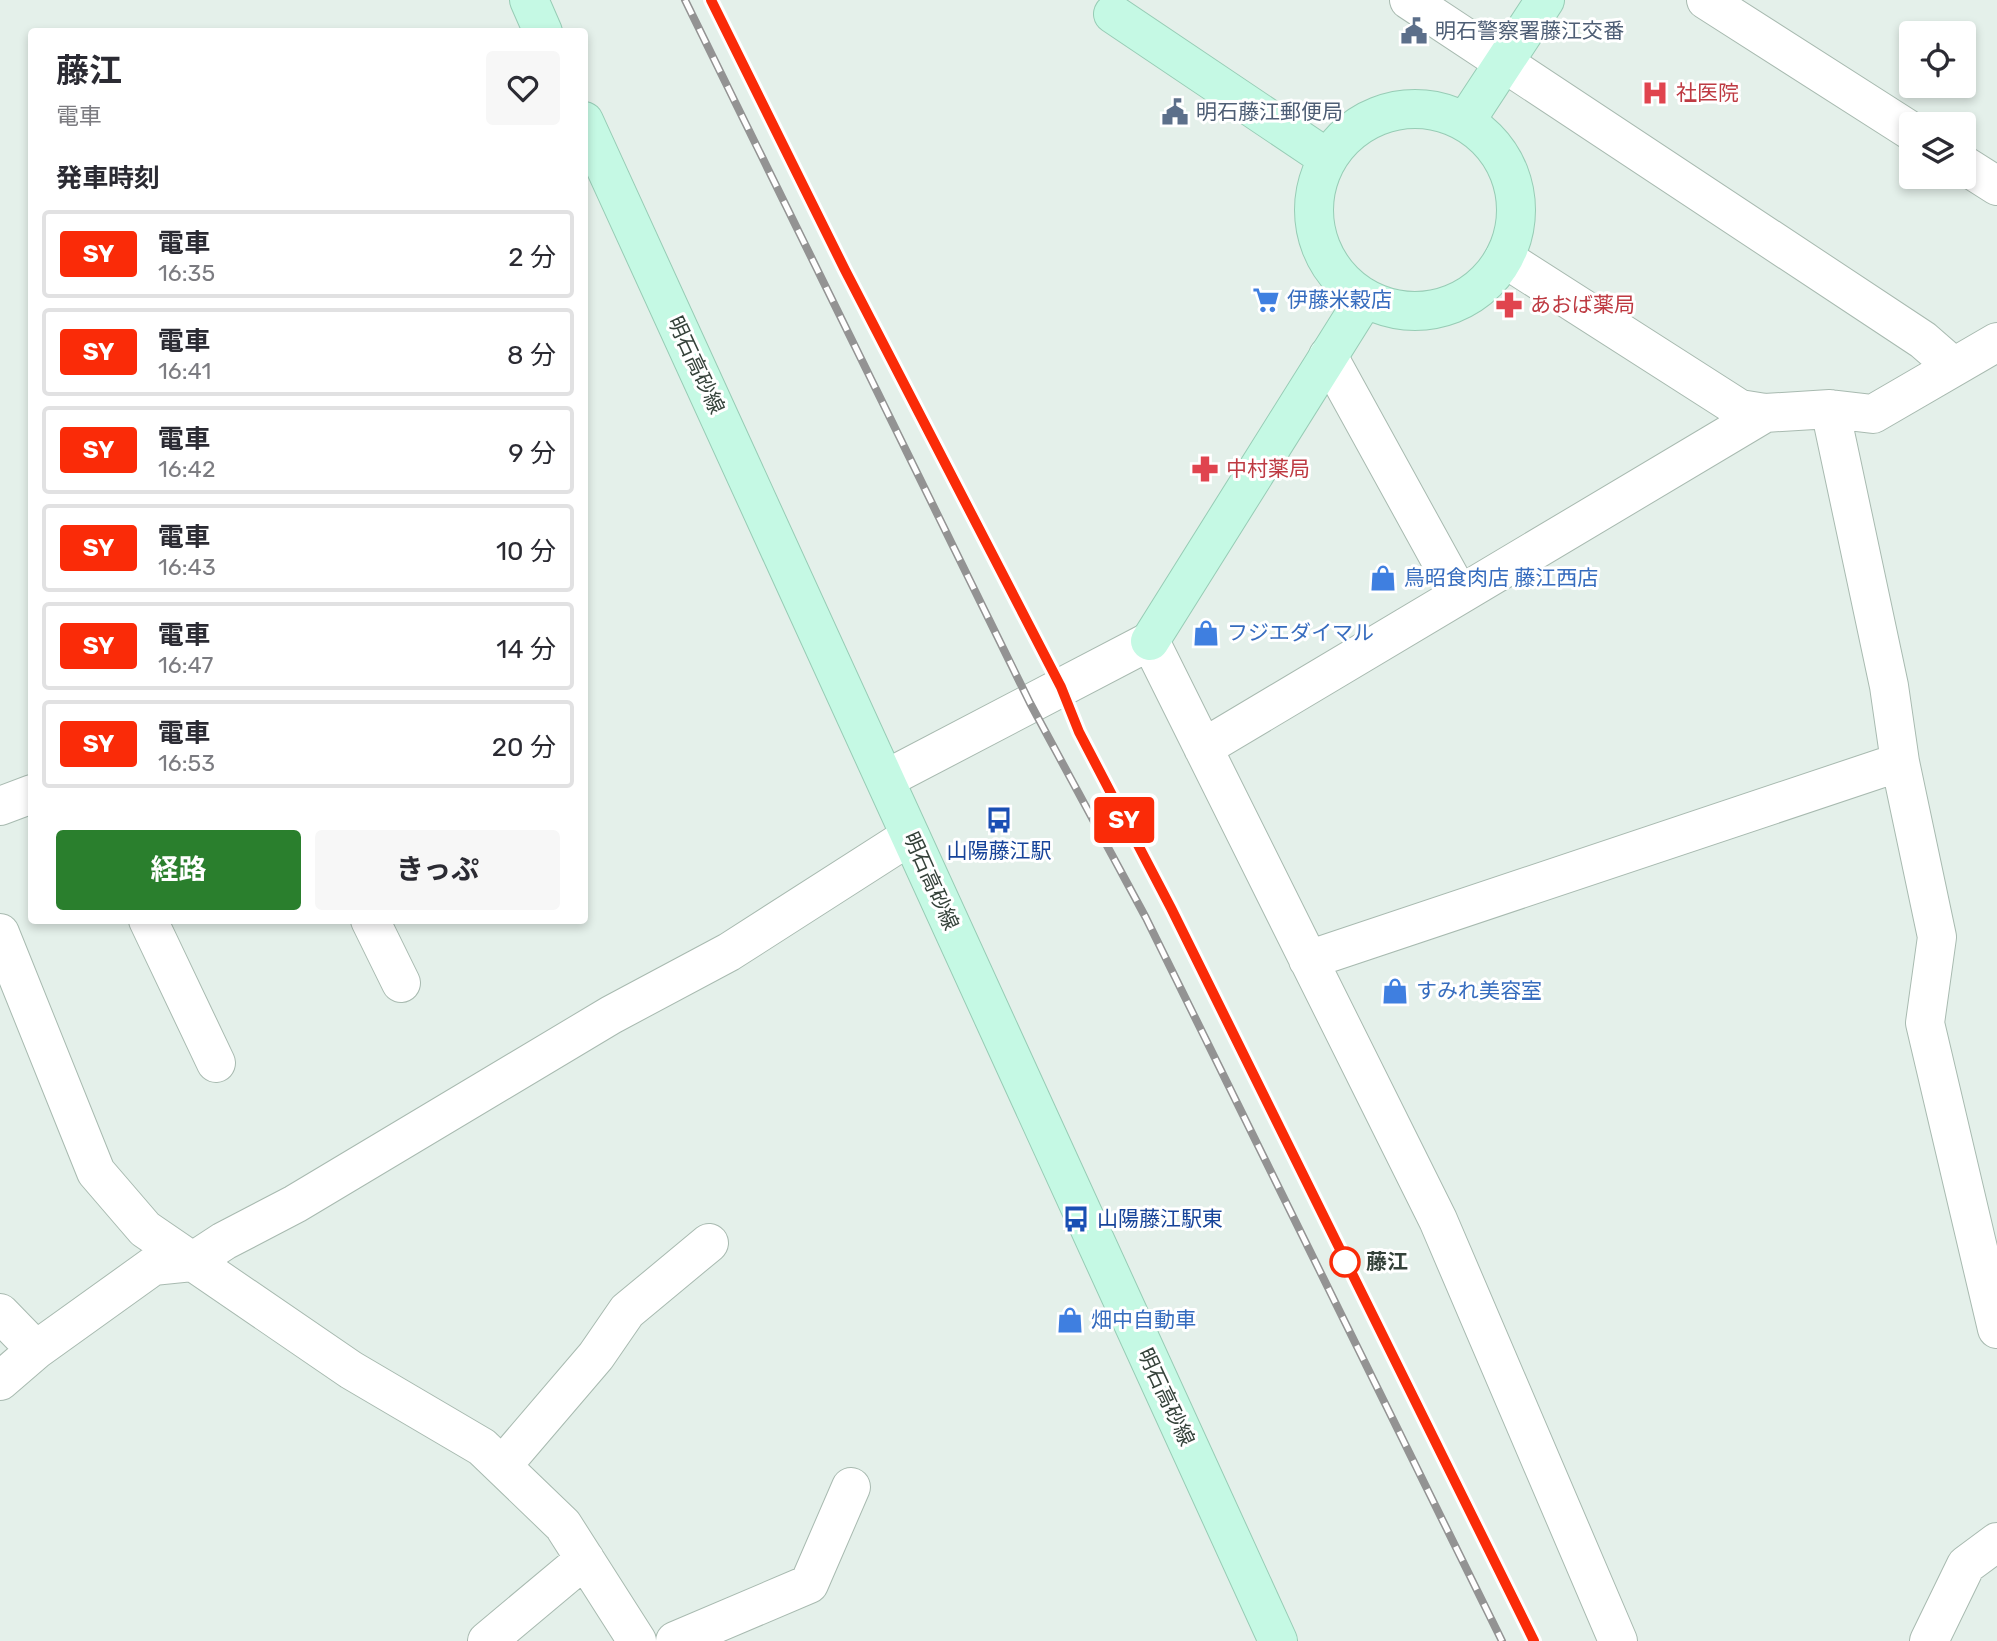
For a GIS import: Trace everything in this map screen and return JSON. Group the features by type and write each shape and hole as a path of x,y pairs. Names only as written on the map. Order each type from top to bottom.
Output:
{"main road":[{"path":"529,0 541,28"},
{"path":"1465,122 1545,0"},
{"path":"1109,7 1327,158"},
{"path":"1404,109 1435,111 1465,122 1489,141 1507,167 1516,197 1514,229 1504,258 1485,284 1458,302 1427,311 1395,309 1365,298 1339,278 1322,251 1313,220 1315,188 1327,158 1347,134 1373,117 1404,109"},
{"name":"明石高砂線","path":"588,130 1278,1641"},
{"path":"1150,641 1365,298"}],"street":[{"path":"1409,0 1923,340 1954,367"},
{"path":"1706,0 1899,123"},
{"path":"1976,173 1997,186"},
{"path":"1504,258 1740,410 1765,413 1830,409 1873,414 1997,342"},
{"path":"1328,356 1459,594"},
{"path":"1830,409 1889,686 1900,762 1937,937 1925,1023 1997,1329"},
{"path":"1203,747 1765,413"},
{"path":"886,779 1150,641 1438,1220 1618,1641"},
{"path":"1308,960 1900,762"},
{"path":"0,806 28,796"},
{"path":"0,1381 36,1350 153,1266 192,1262 224,1241 295,1204 611,1016 729,952 910,836"},
{"path":"372,924 401,983"},
{"path":"163,925 216,1063"},
{"path":"0,933 14,1006 96,1172 145,1229 351,1370 482,1447 563,1525 637,1641"},
{"path":"502,1466 596,1356 627,1311 709,1242"},
{"path":"0,1313 36,1350"},
{"path":"675,1641 809,1584 850,1487"},
{"path":"1928,1641 1966,1565 1997,1542"},
{"path":"487,1641 585,1559"}],"railway":[{"path":"685,0 1030,703 1146,918 1502,1641"},
{"path":"711,0 845,270 1061,687 1079,732 1171,908 1534,1641"}],"train":[{"name":"SY","path":"711,0 845,270 1061,687 1079,732 1171,908 1534,1641"}],"place":[{"name":"明石警察署藤江交番","path":"1414,31"},
{"name":"社医院","path":"1655,93"},
{"name":"明石藤江郵便局","path":"1175,112"},
{"name":"伊藤米穀店","path":"1266,300"},
{"name":"あおば薬局","path":"1509,305"},
{"name":"中村薬局","path":"1205,469"},
{"name":"鳥昭食肉店 藤江西店","path":"1383,578"},
{"name":"フジエダイマル","path":"1206,633"},
{"name":"山陽藤江駅","path":"999,820"},
{"name":"すみれ美容室","path":"1395,991"},
{"name":"山陽藤江駅東","path":"1076,1219"},
{"name":"藤江","path":"1345,1262"},
{"name":"畑中自動車","path":"1070,1320"}]}
